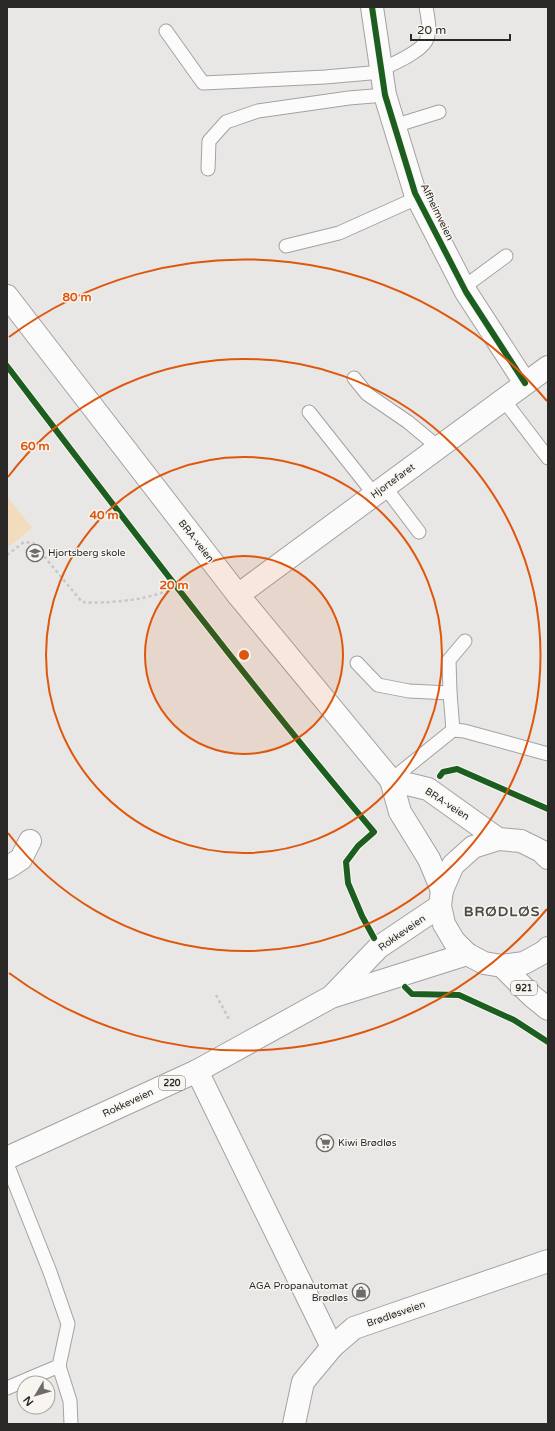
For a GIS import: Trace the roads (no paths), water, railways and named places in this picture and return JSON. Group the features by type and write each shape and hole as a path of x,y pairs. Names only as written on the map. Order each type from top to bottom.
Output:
{"main road":[{"name":"Alfheimveien","path":"372,7 385,95 417,198 464,287 525,383"},
{"name":"BRA-veien","path":"7,296 238,595 390,780 400,812 429,859 441,898 444,924 454,941 467,954 484,963 502,966 524,963 544,952 548,948"},
{"name":"Hjortefaret","path":"238,595 548,367"},
{"name":"BRA-veien","path":"390,780 428,789 498,839"},
{"path":"441,898 453,865 473,847 498,839 521,841 546,853"},
{"path":"7,868 21,859 30,841"},
{"name":"Rokkeveien","path":"331,997 379,947 441,898"},
{"name":"Rokkeveien","path":"7,1158 197,1071 331,997 467,954"},
{"name":"921","path":"502,966 532,996 548,1009"},
{"path":"197,1071 332,1347"},
{"name":"Brødløsveien","path":"294,1424 303,1382 332,1347 354,1328 548,1261"}],"lane":[{"path":"166,31 203,83 325,77 382,71 408,56 426,42 429,32 426,7"},
{"path":"208,169 209,141 226,122 258,111 349,98 385,95"},
{"path":"394,126 439,112"},
{"path":"286,246 339,233 417,198"},
{"path":"464,287 506,256"},
{"path":"354,378 367,394 408,422 438,447"},
{"path":"503,399 548,458"},
{"path":"309,412 419,532"},
{"path":"453,730 449,660 465,641"},
{"path":"356,662 378,685 409,691 450,693"},
{"path":"390,780 453,730 464,731 548,754"},
{"path":"7,1164 50,1272 68,1324 59,1366 70,1401 71,1424"},
{"path":"7,1388 59,1366"}],"place":[{"name":"Hjortsberg skole","path":"35,553"},
{"name":"Kiwi Brødløs","path":"325,1143"},
{"name":"AGA Propanautomat Brødløs","path":"361,1292"}],"district":[{"name":"BRØDLØS","path":"502,911"}]}
